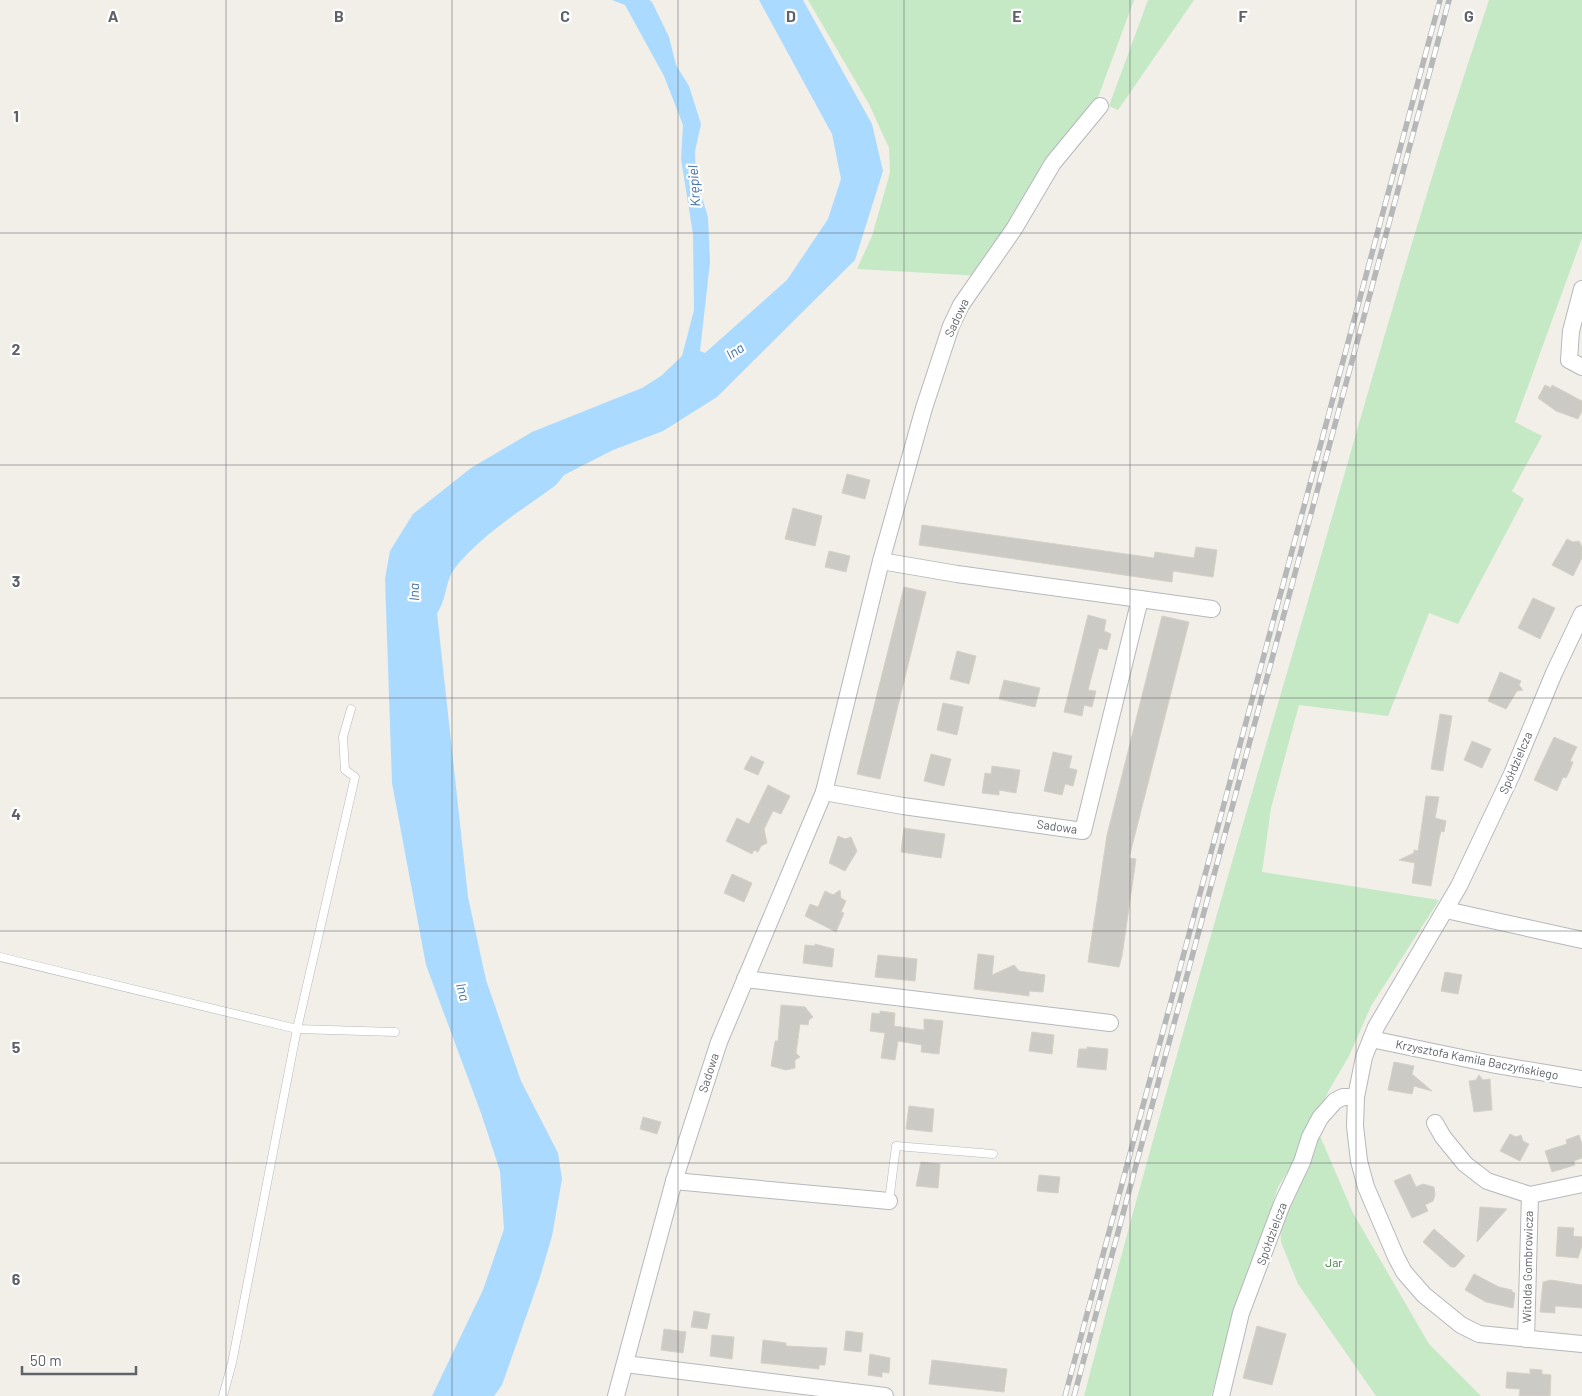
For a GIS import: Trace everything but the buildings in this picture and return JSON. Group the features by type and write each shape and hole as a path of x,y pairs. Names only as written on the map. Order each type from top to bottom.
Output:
{"street":[{"name":"Sadowa","path":"616,1396 674,1181 719,1042 824,792 881,562 924,408 951,326 961,305 1014,229 1053,163 1100,106"},
{"path":"1575,363 1571,331 1582,289"},
{"path":"881,562 1212,609"},
{"name":"Sadowa","path":"824,792 903,806 1083,831 1140,599"},
{"name":"Spółdzielcza","path":"1372,1039 1376,1027 1446,910 1512,774 1554,673 1582,614"},
{"path":"1446,910 1582,940"},
{"path":"745,979 1110,1023"},
{"name":"Krzysztofa Kamila Baczyńskiego","path":"1372,1039 1582,1079"},
{"name":"Witolda Gombrowicza","path":"1372,1039 1364,1057 1356,1097 1355,1126 1359,1161 1366,1187 1404,1272 1424,1295 1461,1325 1479,1334 1582,1344"},
{"name":"Spółdzielcza","path":"1220,1396 1241,1313 1282,1204 1302,1162 1310,1137 1320,1118 1335,1101 1343,1097 1356,1097"},
{"name":"Witolda Gombrowicza","path":"1435,1122 1443,1137 1464,1164 1487,1181 1530,1195 1582,1184"},
{"path":"674,1181 889,1201"},
{"name":"Witolda Gombrowicza","path":"1526,1339 1530,1195"},
{"path":"625,1364 884,1396"}],"lane":[{"path":"223,1396 232,1363 297,1029 354,777 345,770 343,737 351,709"},
{"path":"0,957 297,1029 395,1032"},
{"path":"889,1201 896,1146 993,1154"}],"green space":[{"path":"808,0 1134,0 1097,100 982,276 857,269 872,236 890,173 889,148 869,104"},
{"path":"1148,0 1194,0 1118,110 1109,106"},
{"path":"1489,0 1582,0 1582,238 1515,422 1542,436 1512,491 1524,499 1458,624 1429,613 1388,716 1299,705 1271,808 1262,872 1439,900 1371,1006 1349,1056 1329,1090 1295,1160 1278,1187 1211,1396 1084,1396 1194,995 1374,371 1418,222"},
{"name":"Jar","path":"1320,1136 1353,1213 1429,1344 1481,1396 1376,1396 1298,1284 1281,1242 1280,1223"}],"water":[{"path":"612,0 649,0 652,2 669,37 676,65 689,86 701,124 695,151 696,178 708,217 710,262 700,351 705,353 787,280 828,219 841,179 832,134 759,0 803,0 872,124 883,171 855,260 717,397 663,431 613,450 564,475 556,485 477,544 455,568 449,578 443,602 437,613 468,897 486,980 521,1081 558,1153 562,1179 552,1236 540,1277 502,1385 494,1396 432,1396 483,1290 504,1229 500,1171 481,1113 426,965 392,783 385,579 390,551 413,514 471,468 532,432 642,388 661,376 682,356 694,310 693,234 681,159 683,125 664,76 625,5"}],"railway":[{"path":"1065,1396 1440,0"},
{"path":"1074,1396 1449,0"}],"water label":[{"name":"Krępiel","path":"694,186"},
{"name":"Ina","path":"735,351"},
{"name":"Ina","path":"414,592"},
{"name":"Ina","path":"463,992"}]}
